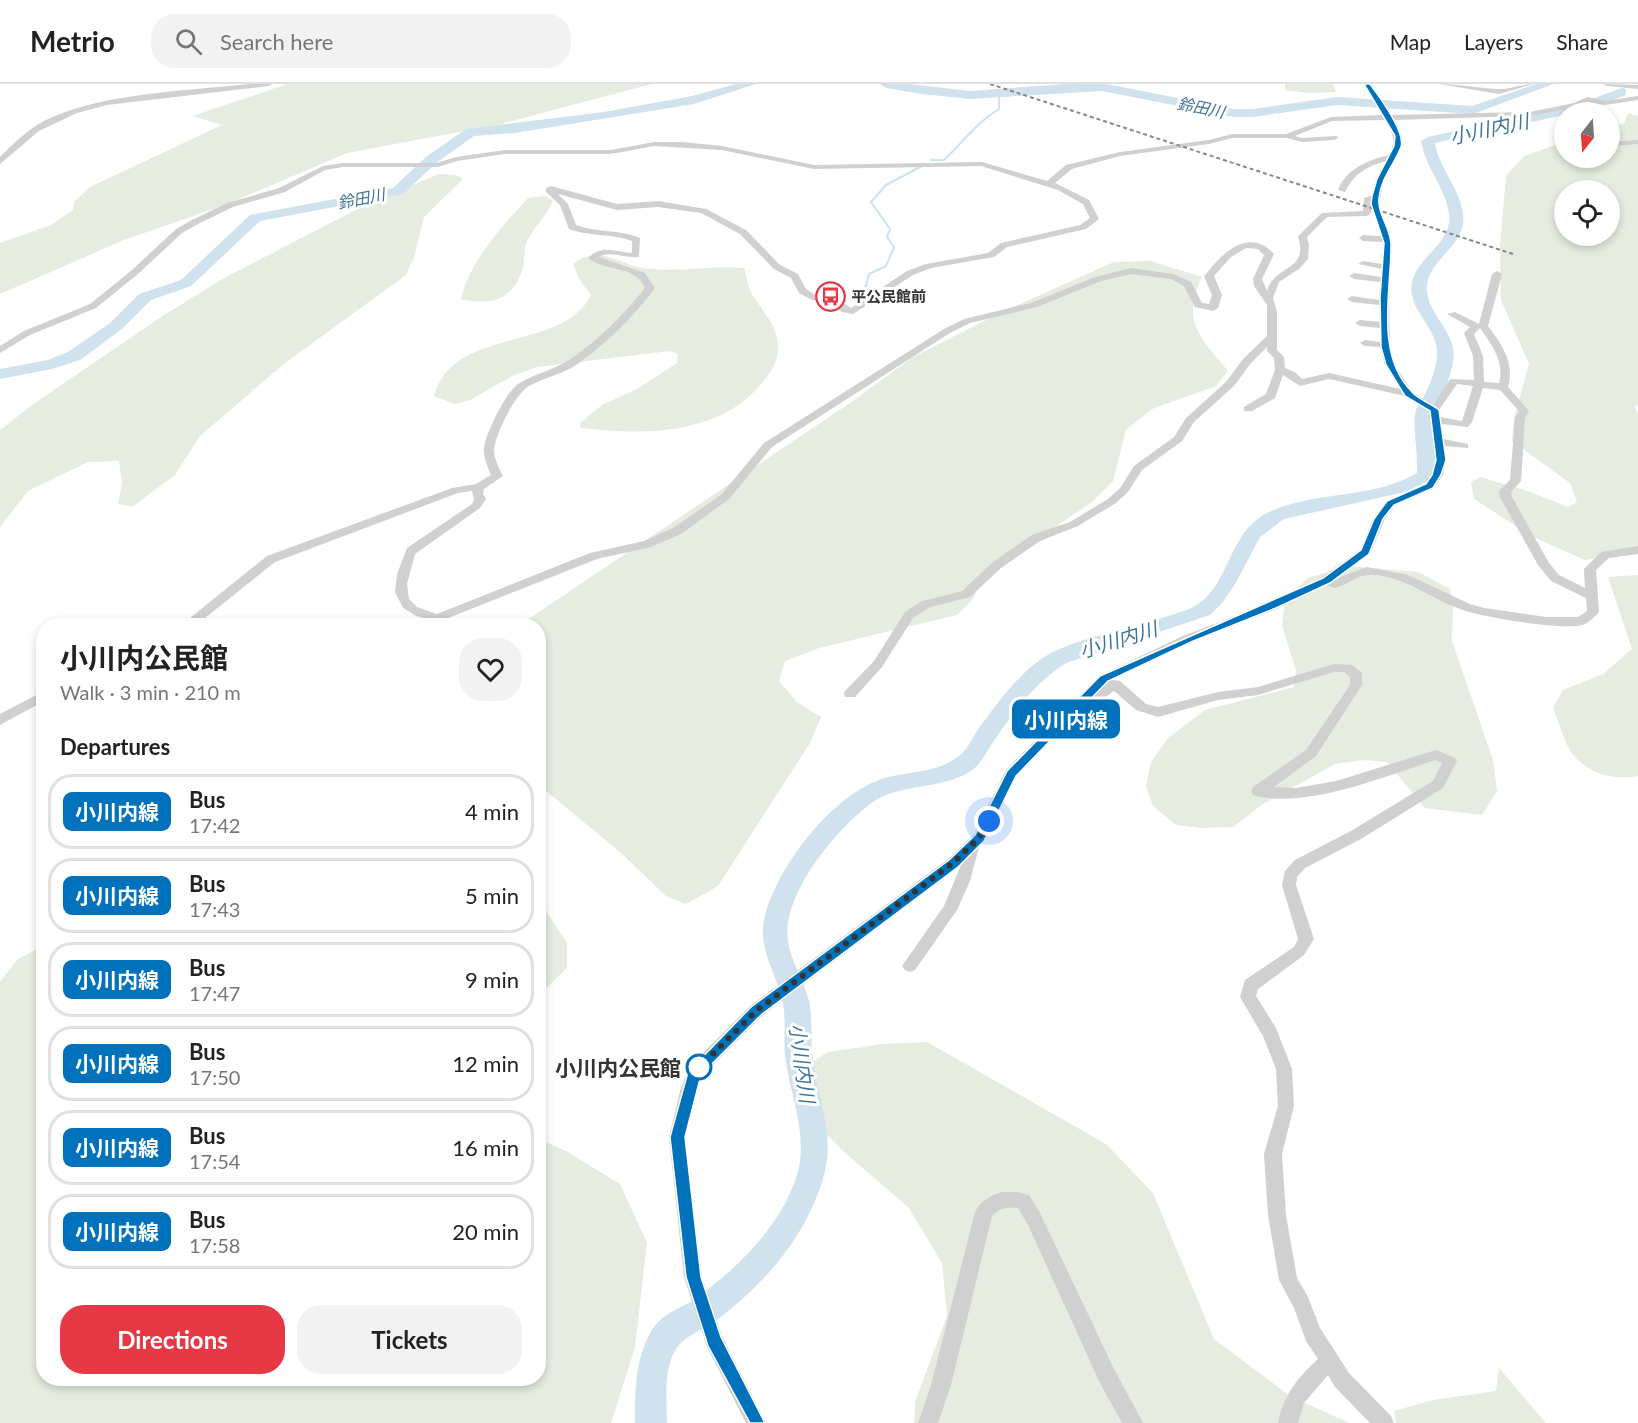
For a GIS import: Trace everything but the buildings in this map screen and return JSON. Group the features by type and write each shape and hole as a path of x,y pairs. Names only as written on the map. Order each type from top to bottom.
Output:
{"street":[{"path":"0,162 29,132 64,115 84,109 107,103 268,84"},
{"path":"1368,84 1392,113 1398,136 1398,146 1380,179 1375,196 1376,223 1386,239 1385,345 1390,365 1411,396"},
{"path":"1378,84 1387,97"},
{"path":"1443,84 1499,92 1530,84"},
{"path":"1607,84 1638,87"},
{"path":"1620,102 1638,98"},
{"path":"1533,117 1554,111"},
{"path":"1287,136 1331,118 1392,113 1554,116"},
{"path":"1050,183 1069,167 1120,154 1209,142 1232,136 1287,136 1302,140 1334,138"},
{"path":"1620,143 1638,142"},
{"path":"0,350 27,333 93,306 135,272 179,231 230,205 282,190 332,166 438,165 456,159 505,152 611,152 654,144 722,148 814,167 982,164 1050,183 1086,202 1095,219 1090,224 1010,243 991,255 920,269 854,311 846,310 829,297 812,297 802,291 795,276 770,261 750,238 703,211 658,204 617,207 551,189 549,190 564,204 572,227 593,233 629,235 637,240 636,255 606,249 601,250 593,258 641,275 649,282 650,288 572,364 530,381 512,395 488,451 497,476 479,487 456,490 272,559 196,618"},
{"path":"1342,190 1343,184 1367,164 1392,157"},
{"path":"1266,296 1271,295 1275,280 1299,265 1306,256 1307,249 1302,236 1326,215 1367,213 1368,198 1375,196"},
{"path":"1363,238 1386,239"},
{"path":"479,487 477,495 480,499 476,506 411,552 407,558 400,593 406,604 422,615 438,618 577,562 647,544 677,531 725,497 768,445 947,331 967,321 1034,305 1098,279 1131,272 1173,277 1188,284 1198,305 1213,308 1217,295 1209,276 1237,247 1246,245 1258,246 1269,254 1257,276 1259,292 1266,296 1275,322 1270,338 1272,351 1280,357 1280,370 1271,396 1248,409"},
{"path":"1363,264 1386,267"},
{"path":"1280,370 1291,374 1300,383 1329,376 1411,396 1435,412 1464,424 1467,422 1480,384 1478,355 1468,333 1480,327 1497,274"},
{"path":"1354,276 1385,280"},
{"path":"1261,317 1266,296"},
{"path":"1352,299 1384,303"},
{"path":"1452,314 1480,327 1499,347 1506,365 1507,376 1503,387"},
{"path":"1360,323 1385,326"},
{"path":"850,694 878,664 909,615 926,604 966,594 997,565 1036,538 1074,524 1112,501 1124,490 1138,468 1178,439 1190,420 1230,384 1247,361 1270,338"},
{"path":"1365,343 1385,345"},
{"path":"1317,598 1314,596 1366,551 1379,519 1390,503 1430,486 1441,460 1435,412 1454,381 1503,387 1524,411 1520,418 1515,481 1505,490 1506,497 1544,565 1555,578 1592,596"},
{"path":"1174,454 1185,438 1183,431"},
{"path":"1439,442 1464,446"},
{"path":"756,1423 714,1340 693,1277 677,1137 695,1072 756,1011 953,863 972,845 989,821 1011,774 1088,694 1113,674 1331,582 1367,571 1404,578 1466,607 1546,621 1581,621 1593,612 1590,569 1605,555 1638,550"},
{"path":"1088,694 1096,697 1115,684 1141,707 1158,712 1210,698 1258,691 1334,668 1347,668 1357,676 1356,685 1311,753 1258,791 1296,793 1336,786 1436,755 1450,762 1438,784 1356,835 1300,864 1290,874 1289,885 1306,939 1299,951 1251,985 1248,997 1270,1033 1284,1069 1286,1106 1274,1154 1277,1215 1288,1280 1313,1334 1342,1380 1384,1423"},
{"path":"0,720 36,700"},
{"path":"910,966 949,915 966,878 972,845"},
{"path":"928,1423 941,1386 984,1212 1006,1197 1023,1201 1034,1219 1106,1374 1133,1423"},
{"path":"1288,1423 1289,1407 1308,1380 1330,1361"}],"shaded area":[{"path":"287,84 652,84 497,125 347,153 225,205 124,240 0,294 0,243 51,225 73,210 74,202 90,187 222,125 193,116"},
{"path":"1285,84 1333,84 1336,92 1308,93 1285,90"},
{"path":"1628,113 1638,116 1638,405 1635,407 1638,414 1638,551 1585,560 1533,537 1474,499 1471,482 1480,477 1525,490 1568,507 1577,502 1570,483 1512,441 1514,418 1529,364 1501,300 1500,246 1506,176 1524,156 1554,146 1554,168 1620,168 1620,125 1624,124"},
{"path":"439,174 456,175 463,179 424,217 414,257 406,275 285,363 200,436 175,475 132,507 118,504 122,483 119,461 88,462 28,491 0,527 0,430 32,405 161,317 224,278 373,201"},
{"path":"545,196 553,200 529,238 525,247 523,267 514,287 500,298 491,301 461,299 465,285 479,258 498,232 528,198"},
{"path":"596,255 650,269 744,268 751,291 770,321 777,338 777,357 770,373 744,400 724,413 679,428 655,431 581,428 580,423 602,405 637,389 677,363 678,354 670,351 537,367 512,376 470,400 454,404 434,396 445,374 463,358 485,348 557,325 577,313 591,295 579,279 573,264 582,258"},
{"path":"1150,261 1202,277 1193,306 1194,318 1202,338 1228,371 1216,386 1152,409 1126,430 1113,481 1092,502 988,568 973,599 957,615 819,648 785,661 779,681 797,702 821,717 810,743 718,886 686,904 666,896 621,853 546,791 546,618 530,618 850,403 913,357 1004,311 1114,262"},
{"path":"1348,566 1418,572 1450,589 1453,605 1452,641 1493,760 1497,791 1482,815 1425,808 1387,762 1365,760 1335,764 1263,804 1233,827 1202,828 1176,825 1153,806 1146,786 1151,762 1168,738 1205,710 1294,687 1296,670 1282,626 1285,601 1308,578"},
{"path":"1638,575 1638,776 1621,778 1595,772 1574,756 1553,708 1563,690 1603,674 1632,649 1608,577"},
{"path":"546,911 567,943 567,968 546,988"},
{"path":"36,950 36,1386 546,1386 546,1142 566,1151 620,1184 647,1243 635,1347 611,1423 0,1423 0,981 18,959"},
{"path":"927,1042 1106,1144 1153,1193 1214,1339 1290,1396 1349,1423 914,1423 915,1402 947,1316 942,1263 909,1208 843,1151 799,1106 794,1073 828,1052 883,1044"},
{"path":"1499,1368 1546,1423 1396,1423 1394,1411 1433,1400 1496,1391"}],"waterway":[{"name":"鈴田川","path":"0,374 52,364 74,356 116,326 145,297 186,283 255,218 398,191 431,160 471,132 515,129 604,116 694,100 750,84"},
{"name":"鈴田川","path":"886,84 970,95 1072,87 1102,87 1234,113 1253,113 1337,101 1473,110 1548,84"},
{"name":"小川内川","path":"651,1423 653,1370 664,1340 673,1330 709,1307 757,1264 782,1234 803,1197 811,1176 815,1147 814,1132 801,1073 796,1002 778,953 774,932 779,908 806,858 834,824 863,797 888,785 950,772 971,759 1010,704 1049,664 1073,652 1164,625 1205,609 1224,586 1253,533 1264,522 1293,510 1398,488 1426,475 1424,411 1435,391 1446,352 1442,338 1420,299 1420,280 1429,263 1449,241 1456,224 1454,205 1432,157 1428,141 1579,108 1622,92"},
{"path":"931,160 944,160 977,126 999,109 999,94"},
{"path":"862,299 859,293 866,286 869,274 886,266 894,247 887,237 890,229 871,202 886,185 922,166"}],"railway":[{"path":"990,84 1516,255"}],"bus line":[{"name":"小川内線","path":"756,1423 714,1340 693,1277 677,1137 695,1072 756,1011 953,863 979,838 1011,774 1104,679 1187,639 1273,606 1326,580 1366,551 1379,519 1390,503 1430,486 1437,475 1441,460 1434,410 1408,394 1390,365 1385,347 1384,298 1388,243 1375,204 1375,196 1380,179 1398,146 1398,136 1387,113 1368,84"}],"place":[{"name":"平公民館前","path":"830,296"},
{"name":"小川内公民館","path":"699,1067"}],"route":[{"path":"699,1067 695,1072 756,1011 953,863 979,838 989,821"}]}
